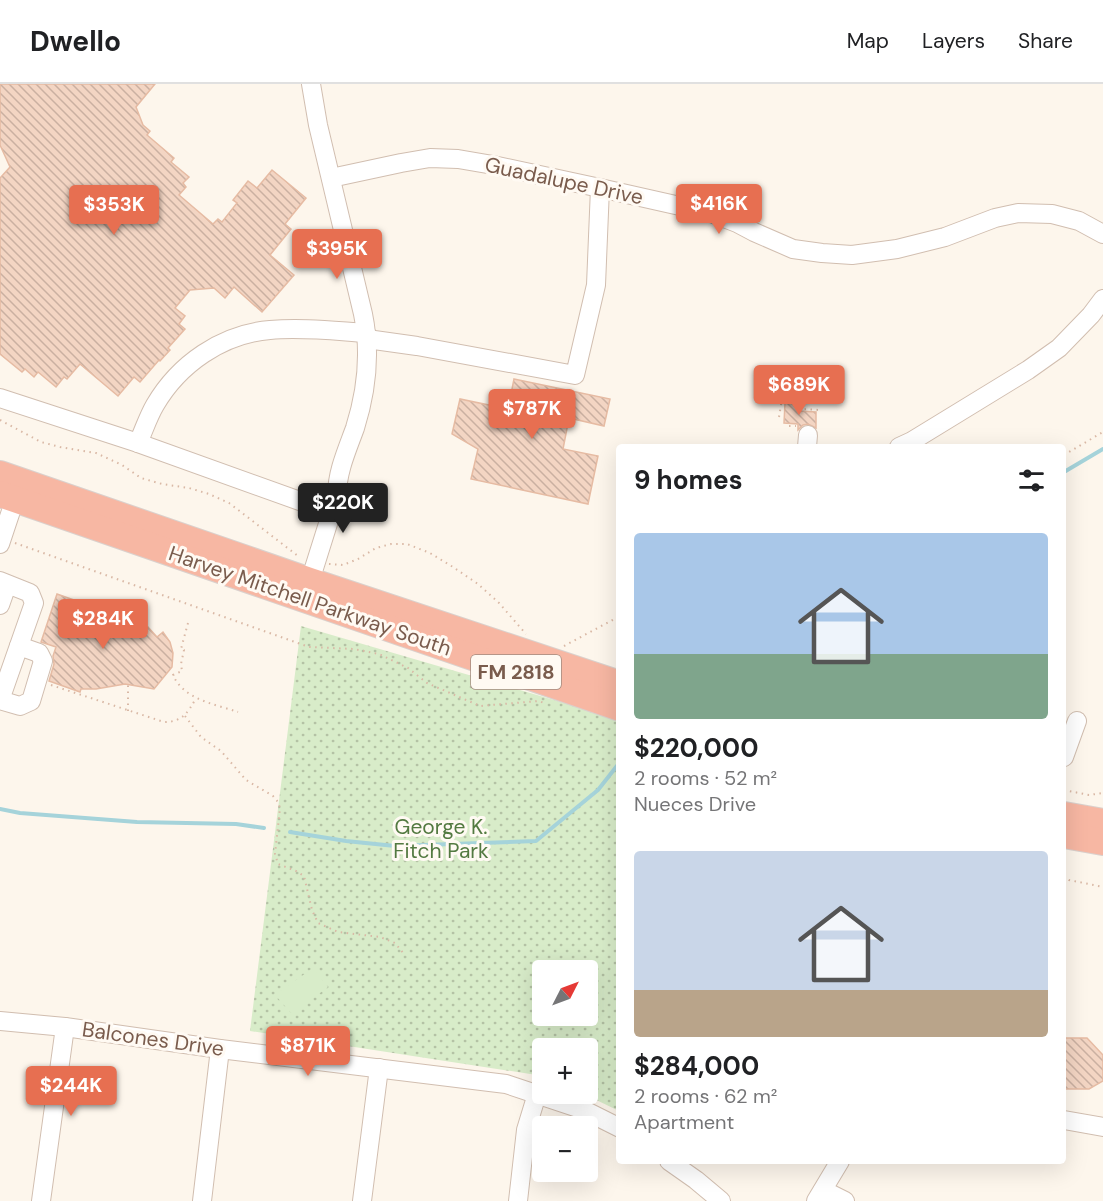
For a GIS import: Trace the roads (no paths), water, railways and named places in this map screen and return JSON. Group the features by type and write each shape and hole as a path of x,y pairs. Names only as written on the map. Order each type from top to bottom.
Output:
{"highway":[{"name":"Harvey Mitchell Parkway South","path":"3,491 283,581 616,706"},
{"path":"283,581 301,586 310,581"},
{"name":"Harvey Mitchell Parkway South","path":"310,581 616,683"},
{"path":"1066,815 1103,822"},
{"path":"1066,835 1103,842"}],"street":[{"path":"310,581 337,495 337,482 364,395 368,368 367,336 363,314 315,111 311,84"},
{"name":"Guadalupe Drive","path":"331,178 430,158 474,162 711,213 793,249 822,253 852,255 897,249 945,237 995,218 1018,213 1052,214 1079,221 1103,234"},
{"path":"138,443 154,408 171,382 186,367 222,343 246,334 271,330 367,336 575,375 596,285 600,188"},
{"path":"906,444 1028,370 1059,348 1103,300"},
{"path":"0,398 138,443 322,509"},
{"path":"283,581 305,559 328,492 337,482"},
{"path":"1,542 3,491"},
{"path":"0,605 4,583 30,593 34,603 0,700 20,706 31,701 43,661 39,653 19,646"},
{"path":"1066,751 1077,721"},
{"name":"Balcones Drive","path":"0,1021 65,1027 220,1049 506,1084 532,1092"},
{"path":"41,1201 65,1027"},
{"path":"202,1201 220,1049"},
{"path":"362,1201 379,1068"},
{"path":"518,1201 526,1130 534,1104"},
{"name":"Balcones Drive","path":"566,1104 616,1126"},
{"path":"1066,1120 1103,1127"},
{"path":"673,1164 721,1201"},
{"path":"838,1164 819,1196 845,1201"}],"waterway":[{"path":"1066,471 1103,449"},
{"path":"290,832 395,846 536,841 598,790 616,767"},
{"path":"0,809 20,813 137,822 236,824 264,828"}],"park label":[{"name":"George K. Fitch Park","path":"441,839"}]}
